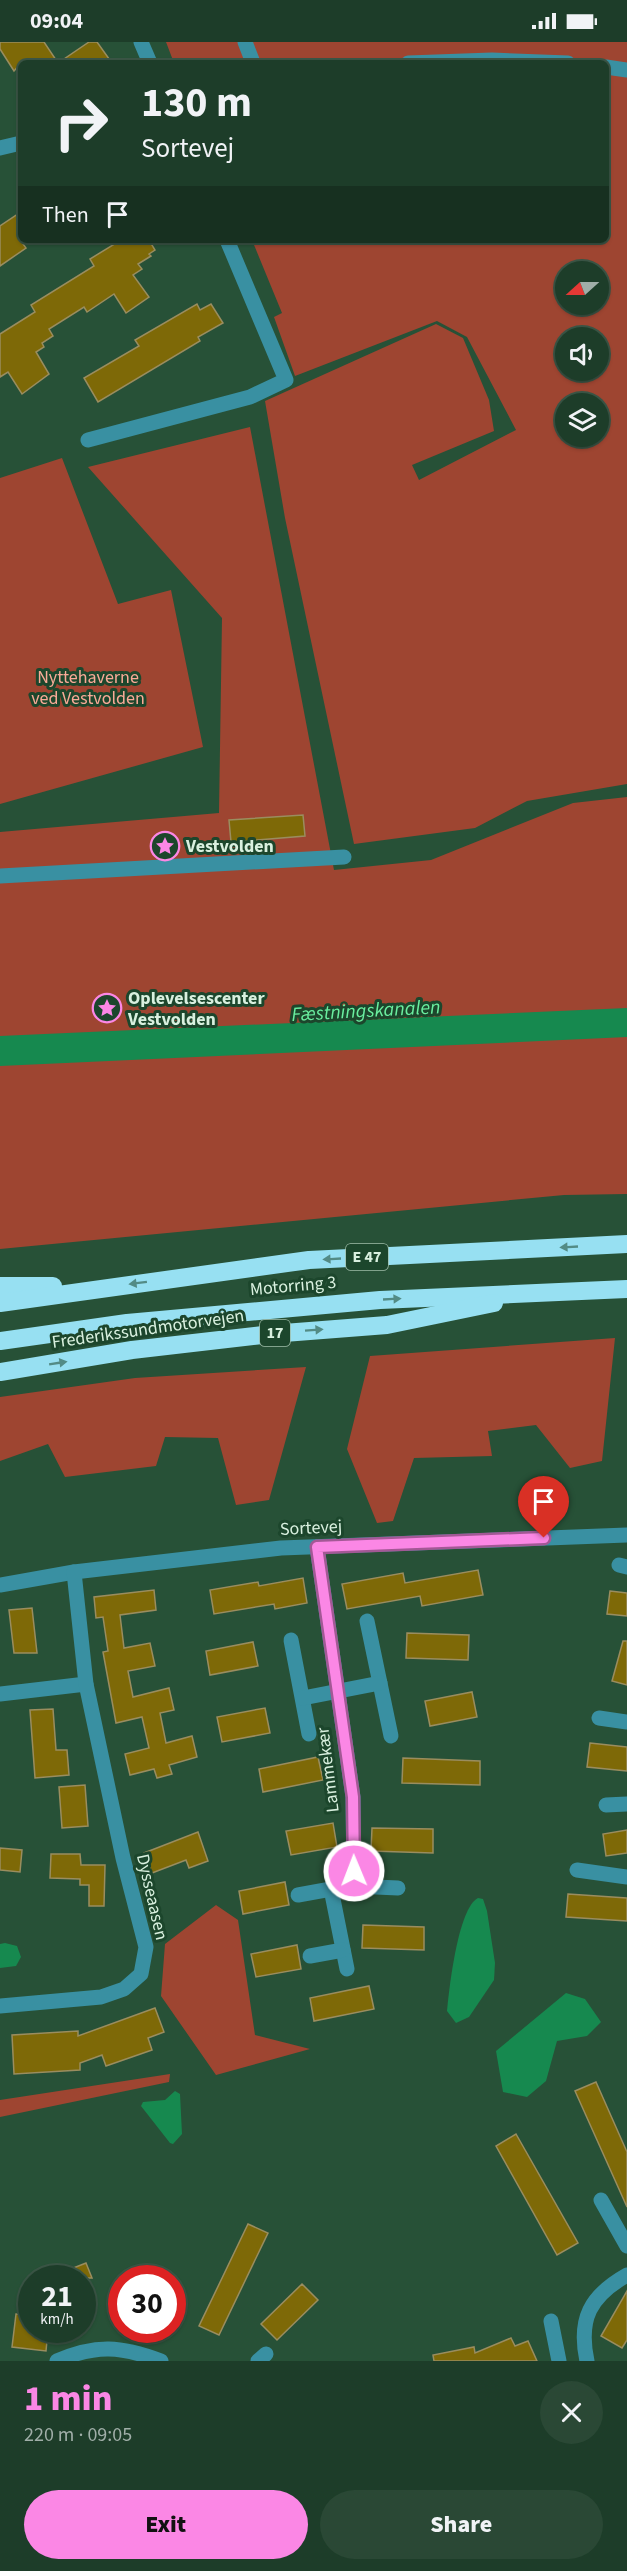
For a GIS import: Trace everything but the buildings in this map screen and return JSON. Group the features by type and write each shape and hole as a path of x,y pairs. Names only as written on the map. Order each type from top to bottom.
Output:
{"highway":[{"name":"Motorring 3","path":"108,1287 309,1260 627,1244"},
{"name":"E 47","path":"0,1286 108,1287"},
{"path":"0,1303 108,1287"},
{"name":"Motorring 3","path":"0,1341 127,1323 380,1300 627,1289"},
{"name":"Frederikssundmotorvejen","path":"0,1372 143,1349 271,1334 387,1325 550,1292"}],"street":[{"path":"141,42 149,60"},
{"path":"245,42 252,60"},
{"path":"609,67 627,70"},
{"path":"0,148 18,144"},
{"path":"88,440 257,394 286,380 228,243"},
{"path":"0,876 344,857"},
{"name":"Sortevej","path":"0,1586 74,1572 281,1548 627,1535"},
{"name":"Lammekær","path":"317,1547 353,1797 354,1886"},
{"name":"Dysseaasen","path":"0,2006 101,1997 124,1989 141,1974 146,1947 123,1858 86,1684 74,1572"},
{"path":"367,1621 391,1736"},
{"path":"291,1640 309,1734"},
{"path":"303,1698 380,1683"},
{"path":"0,1694 86,1684"},
{"path":"599,1718 627,1722"},
{"path":"606,1805 627,1804"},
{"path":"577,1870 627,1877"},
{"path":"298,1895 354,1886 398,1888"},
{"path":"331,1889 347,1969"},
{"path":"310,1956 343,1950"},
{"path":"601,2200 627,2246"},
{"path":"587,2361 583,2333 591,2306 606,2288 627,2275"},
{"path":"551,2321 559,2361"},
{"path":"57,2361 79,2351 103,2348 135,2351 160,2361"}],"green space":[{"path":"166,42 627,42 627,784 527,801 475,828 354,844 285,518 265,401 436,324 463,338 489,400 494,431 412,465 419,480 516,430 467,337 437,321 295,376 274,317 282,313 253,243 609,243 609,60 173,60"},
{"name":"Vestvolden","path":"250,427 334,870 431,860 573,803 627,797 627,1194 564,1195 0,1249 0,832 219,813 222,618 88,467"},
{"name":"Nyttehaverne ved Vestvolden","path":"62,458 118,604 171,590 203,747 0,804 0,478"},
{"path":"615,1338 602,1461 570,1468 536,1425 488,1431 492,1456 414,1458 393,1521 377,1523 347,1449 370,1356"},
{"path":"306,1367 269,1500 236,1505 218,1438 165,1437 156,1466 65,1477 48,1444 0,1461 0,1397 135,1378"},
{"path":"216,1905 238,1920 255,2035 310,2049 216,2075 161,1996 165,1944"},
{"path":"170,2074 169,2082 0,2117 0,2100"}],"shaded area":[{"path":"627,1008 627,1037 0,1066 0,1036"},
{"path":"478,1898 483,1899 487,1911 495,1963 494,1980 469,2017 456,2023 447,2011 452,1968 465,1917 471,1905"},
{"path":"0,1944 17,1946 21,1957 16,1966 0,1968"},
{"path":"566,1993 585,1999 601,2022 587,2036 557,2041 546,2081 527,2097 503,2092 496,2051"},
{"path":"175,2091 180,2094 182,2134 173,2144 141,2106 143,2102 165,2100"}],"place":[{"name":"Vestvolden","path":"165,846"},
{"name":"Oplevelsescenter Vestvolden","path":"107,1008"}],"route":[{"path":"354,1871 353,1797 317,1547 544,1538"}],"water label":[{"name":"Fæstningskanalen","path":"366,1011"}]}
